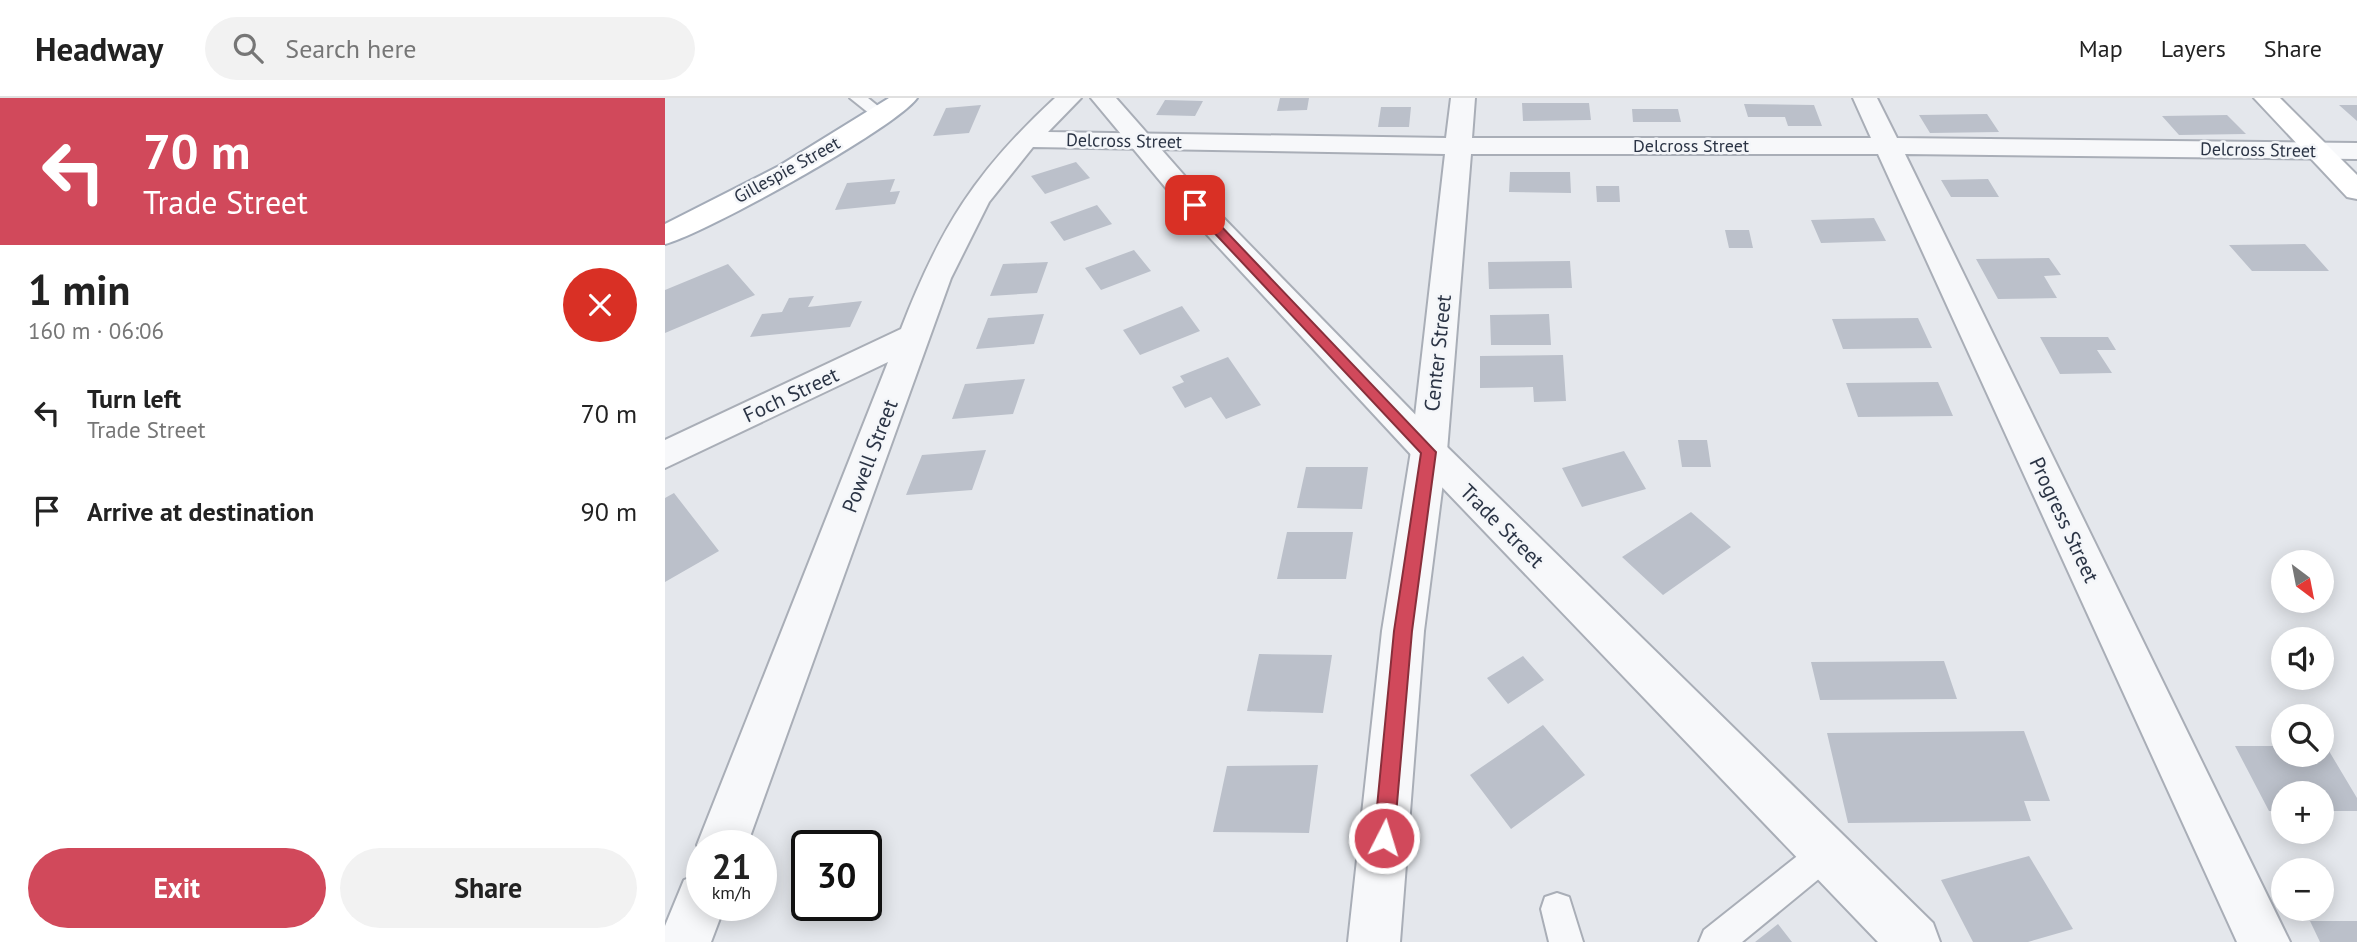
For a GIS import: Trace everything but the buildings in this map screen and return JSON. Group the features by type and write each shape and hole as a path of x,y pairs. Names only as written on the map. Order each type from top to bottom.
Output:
{"main road":[{"name":"Gillespie Street","path":"665,235 776,179 905,98"},
{"path":"2266,98 2357,191"}],"street":[{"name":"Powell Street","path":"728,830 936,278 963,223 982,192 1026,139 1069,98"},
{"name":"Trade Street","path":"1103,98 1195,205 1429,452 1914,942"},
{"name":"Center Street","path":"1374,942 1403,631 1429,452 1464,98"},
{"name":"Progress Street","path":"1865,98 2263,942"},
{"name":"Delcross Street","path":"1026,139 1459,146 1888,146 2357,151"},
{"name":"Foch Street","path":"665,455 916,335"},
{"path":"685,942 693,921"}],"lane":[{"path":"858,98 881,115"},
{"path":"1716,942 1826,853"},
{"path":"1557,909 1566,942"}],"route":[{"path":"1195,205 1429,452 1403,631 1384,838"}]}
